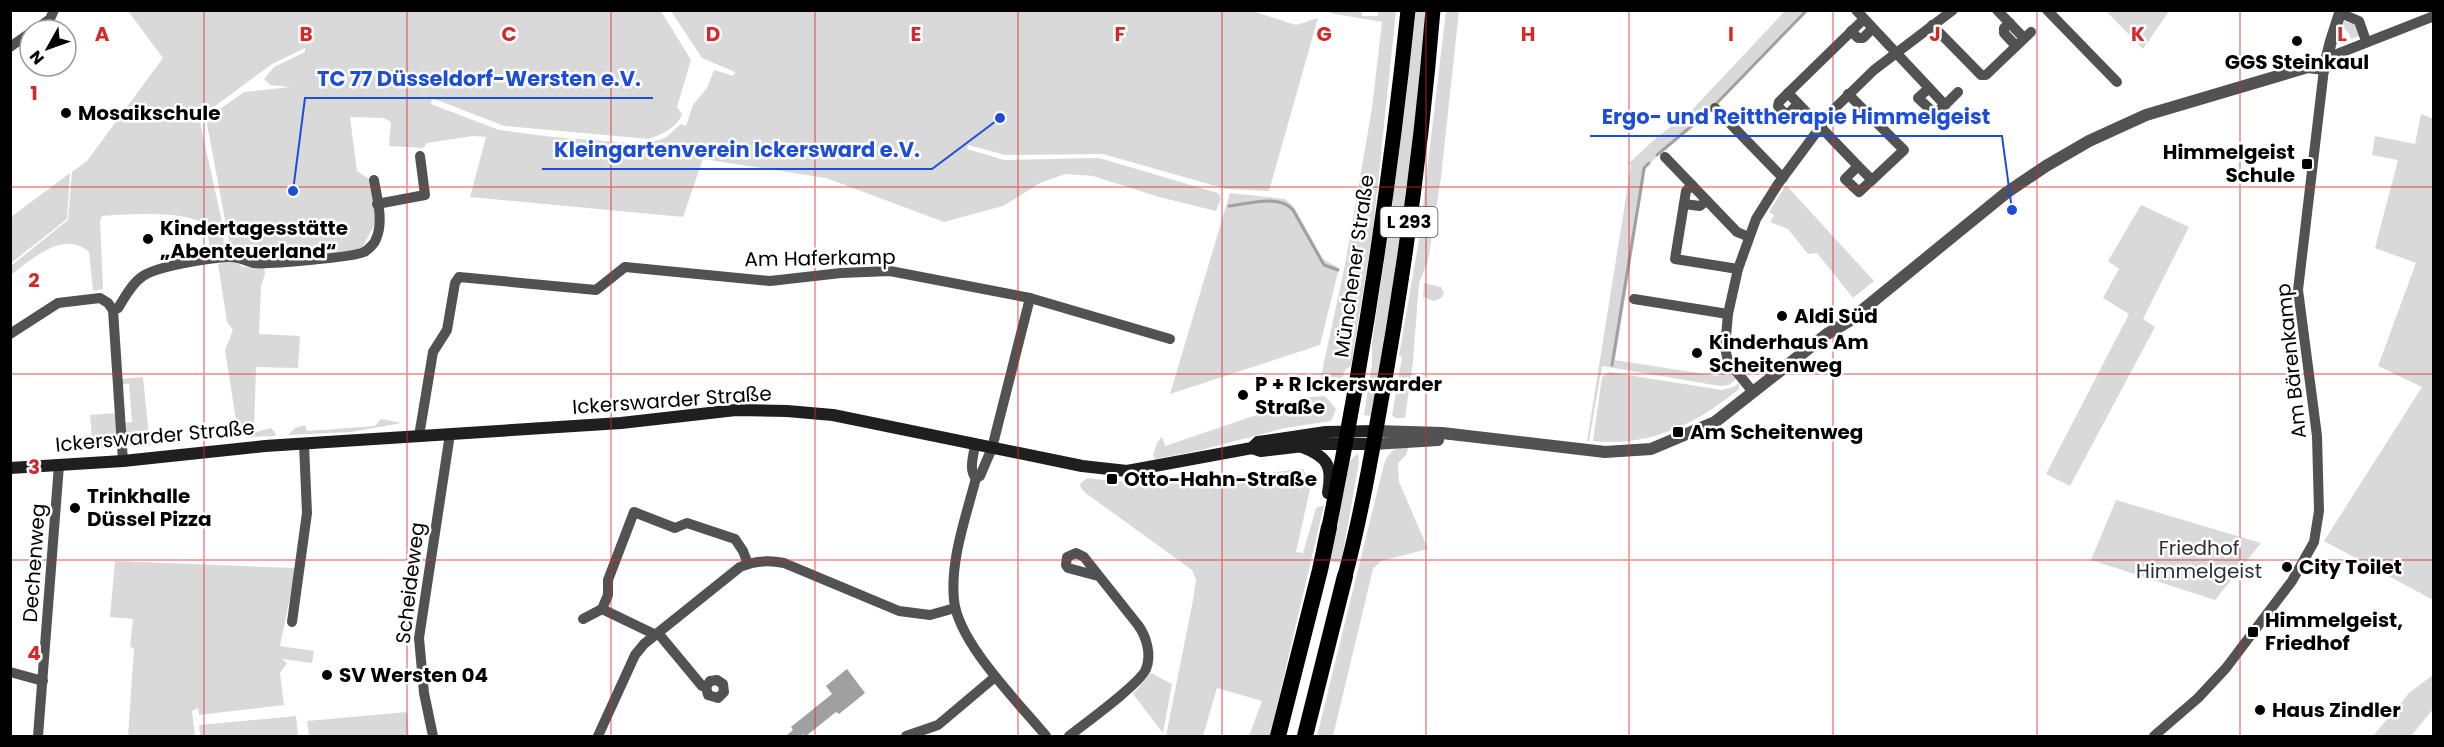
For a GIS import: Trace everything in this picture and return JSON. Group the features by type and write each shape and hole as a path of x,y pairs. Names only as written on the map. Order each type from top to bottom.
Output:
{"highway":[{"name":"Münchener Straße","path":"1278,736 1329,526"},
{"name":"L 293","path":"1305,736 1345,576"}],"main road":[{"name":"Münchener Straße","path":"1329,526 1367,332 1398,111 1408,10"},
{"name":"L 293","path":"1345,576 1375,438 1413,200 1433,10"},
{"name":"Ickerswarder Straße","path":"10,468 304,444 621,423 736,410 833,415 1082,466 1127,471 1252,448 1261,452 1347,437"},
{"name":"Ickerswarder Straße","path":"1252,448 1258,442 1326,432 1347,437 1375,438"},
{"path":"1300,447 1321,456 1330,469 1331,478 1326,512 1329,526"}],"street":[{"path":"1753,392 1726,354 1728,314 1738,269 1749,237 1767,201 1820,127 1848,94 1874,70 1953,10"},
{"path":"1932,25 1981,75 1986,75 2024,39 1997,10"},
{"path":"2325,63 2341,12 2359,21 2366,41"},
{"path":"2047,14 2116,82"},
{"path":"1798,104 1789,113 1784,113 1778,106 1779,102 1851,31 1860,15 1945,105 1958,92"},
{"path":"2325,63 2366,41 2433,16"},
{"path":"1851,31 1858,38 1863,38 1872,29"},
{"name":"Ickerswarder Straße","path":"1375,438 1442,433 1476,439 1605,452 1643,451 1669,443 1715,422 1827,334 1849,321 2006,193 2066,154 2118,126 2146,115 2325,63"},
{"name":"Am Bärenkamp","path":"2154,736 2199,698 2226,668 2292,581 2314,542 2319,511 2318,436 2298,290 2325,63"},
{"path":"1788,93 1872,180"},
{"path":"1848,94 1904,150 1859,192 1845,179 1858,166"},
{"path":"1715,108 1783,178"},
{"path":"377,204 425,195 420,156"},
{"path":"1665,157 1737,232 1749,237"},
{"path":"113,310 118,308 138,281 158,270 208,259 229,257 243,258 254,263 266,263 365,252 376,241 380,227 374,180"},
{"path":"1692,185 1686,191 1675,259 1738,269"},
{"path":"1684,204 1700,206 1706,201"},
{"name":"Am Haferkamp","path":"419,436 433,352 447,330 455,283 459,277 596,290 625,267 770,281 842,273 890,271 1030,298 1170,339"},
{"path":"10,336 58,303 100,298 108,303 113,310 123,460"},
{"path":"1030,298 992,448 980,476 976,478 957,557 953,585 955,608 969,638 995,677 1046,736"},
{"path":"1634,299 1728,314"},
{"name":"Scheideweg","path":"433,736 424,693 418,638 450,434"},
{"path":"292,622 307,513 304,444"},
{"path":"975,444 972,474 976,478"},
{"name":"Dechenweg","path":"38,736 59,465"},
{"path":"583,619 602,609 608,595 608,580 634,512 675,528 687,523 735,539 748,564"},
{"path":"598,736 636,655 657,634 740,567 748,564 776,561 784,563 898,611 930,615 955,608"},
{"path":"1069,736 1136,681 1146,669 1148,651 1145,635 1098,576"},
{"path":"602,609 657,634 702,686 706,687"},
{"path":"10,672 43,681"},
{"path":"906,736 938,724 995,677"}],"green space":[{"path":"1249,10 1296,25 1318,18 1269,191 1226,189 1103,154 1005,155 968,145 967,149 1004,160 1099,158 1218,193 1221,198 1216,211 1159,197 1093,176 1065,174 1040,183 1003,206 944,222 826,178 703,159 683,217 470,197 486,137 473,136 427,143 423,148 389,146 391,122 384,118 350,117 357,171 369,179 376,222 360,252 254,262 242,256 234,245 230,246 206,119 244,92 290,87 270,85 264,79 274,67 305,52 305,48 272,64 199,118 221,217 225,254 211,256 205,227 195,220 154,214 102,216 100,221 103,289 93,291 89,252 79,246 69,244 48,249 11,275 11,266 68,220 72,172 87,161 163,58 128,11 661,11 691,60 677,107 682,114 680,119 668,130 654,137 649,139 504,126 440,101 432,99 431,104 499,130 644,144 665,138 681,124 686,126 693,105 707,88 714,70 733,76 735,72 702,58 671,11"},
{"path":"1334,10 1362,11 1362,16 1378,16 1378,11 1396,11 1373,230 1351,366 1345,370 1342,379 1322,386 1320,381 1345,265 1372,108 1382,22 1329,13"},
{"path":"1414,11 1428,11 1400,252 1371,416 1364,415 1392,208"},
{"path":"1446,11 1459,11 1441,177 1428,261 1419,283 1413,361 1405,418 1395,418 1392,415 1402,357 1399,356 1419,239"},
{"path":"1785,11 1808,11 1700,122 1646,167 1615,360 1717,376 1729,370 1736,379 1729,385 1720,386 1602,366 1589,441 1587,441 1631,166 1629,163 1692,110"},
{"path":"2106,11 2169,11 2143,49"},
{"path":"2344,21 2356,25 2359,36 2352,39 2350,37 2343,28"},
{"path":"2421,114 2434,119 2433,600 2324,541 2422,387 2378,366 2416,263 2375,248 2398,160 2372,155 2375,136 2415,144"},
{"path":"70,173 67,219 11,263 11,217"},
{"path":"1786,185 1874,281 1853,298 1817,253 1808,254 1788,229 1770,222 1774,215 1769,212"},
{"path":"1230,193 1285,199 1294,207 1323,259 1339,268 1320,345 1170,394"},
{"path":"2141,205 2189,227 2143,319 2155,327 2070,486 2046,474 2129,314 2103,298 2119,269 2108,261"},
{"path":"235,261 243,267 264,266 259,334 300,336 298,368 256,367 254,429 238,433 225,350 233,330 227,322 218,264"},
{"path":"1424,283 1441,287 1444,293 1441,298 1434,301 1423,297"},
{"path":"1609,372 1722,390 1739,383 1739,389 1706,413 1671,430 1634,440 1593,441 1602,377"},
{"path":"143,377 150,446 130,446 125,435 124,423 132,422 129,384 121,384 120,379"},
{"path":"1325,396 1336,409 1331,421 1285,428 1197,451 1155,459 1153,455 1162,437 1165,446 1310,397"},
{"path":"116,413 117,446 93,449 90,415"},
{"path":"381,419 402,423 351,432 288,435 295,428 305,425 307,431 375,426"},
{"path":"271,428 275,436 248,437 248,434"},
{"path":"1409,446 1406,455 1398,463 1399,482 1428,549 1381,561 1373,569 1333,736 1317,736 1384,464 1393,450"},
{"path":"1358,453 1359,462 1341,563 1329,561 1350,461"},
{"path":"1303,469 1311,485 1296,552 1303,553 1316,508 1324,505 1270,736 1249,736 1262,701 1217,688 1203,736 1166,736 1196,580 1192,570 1087,494 1080,484 1087,478 1168,482"},
{"name":"Friedhof Himmelgeist","path":"2116,500 2261,543 2215,600 2091,560"},
{"path":"115,561 296,568 280,646 314,651 312,663 282,659 287,663 280,673 284,705 199,715 198,708 192,711 195,736 128,736 134,648 130,647 133,619 110,617"},
{"path":"1151,673 1172,684 1163,733 1133,694"},
{"path":"2433,675 2433,709 2411,736 2373,736 2410,692"},
{"path":"407,712 409,736 309,736 307,721"},
{"path":"296,716 298,736 200,736 199,725"}],"shaded area":[{"path":"847,669 865,693 806,736 803,734 786,736 793,730 791,727 832,694 826,686"}],"waterway":[{"path":"1717,103 1807,10"},
{"path":"1657,155 1712,109"},
{"path":"1612,365 1644,168 1649,163"},
{"path":"1229,206 1263,201 1280,202 1287,205 1293,210 1324,265 1338,270"}],"place":[{"name":"GGS Steinkaul","path":"2297,41"},
{"name":"Mosaikschule","path":"66,113"},
{"name":"Kleingartenverein Ickersward e.V.","path":"1000,118"},
{"name":"Himmelgeist Schule","path":"2307,164"},
{"name":"TC 77 Düsseldorf-Wersten e.V.","path":"293,191"},
{"name":"Ergo- und Reittherapie Himmelgeist","path":"2012,210"},
{"name":"Kindertagesstätte „Abenteuerland“","path":"148,239"},
{"name":"Aldi Süd","path":"1782,316"},
{"name":"Kinderhaus Am Scheitenweg","path":"1697,353"},
{"name":"P + R Ickerswarder Straße","path":"1243,395"},
{"name":"Am Scheitenweg","path":"1678,432"},
{"name":"Otto-Hahn-Straße","path":"1112,479"},
{"name":"Trinkhalle Düssel Pizza","path":"75,508"},
{"name":"City Toilet","path":"2287,567"},
{"name":"Himmelgeist, Friedhof","path":"2253,632"},
{"name":"SV Wersten 04","path":"327,675"},
{"name":"Haus Zindler","path":"2260,710"}]}
